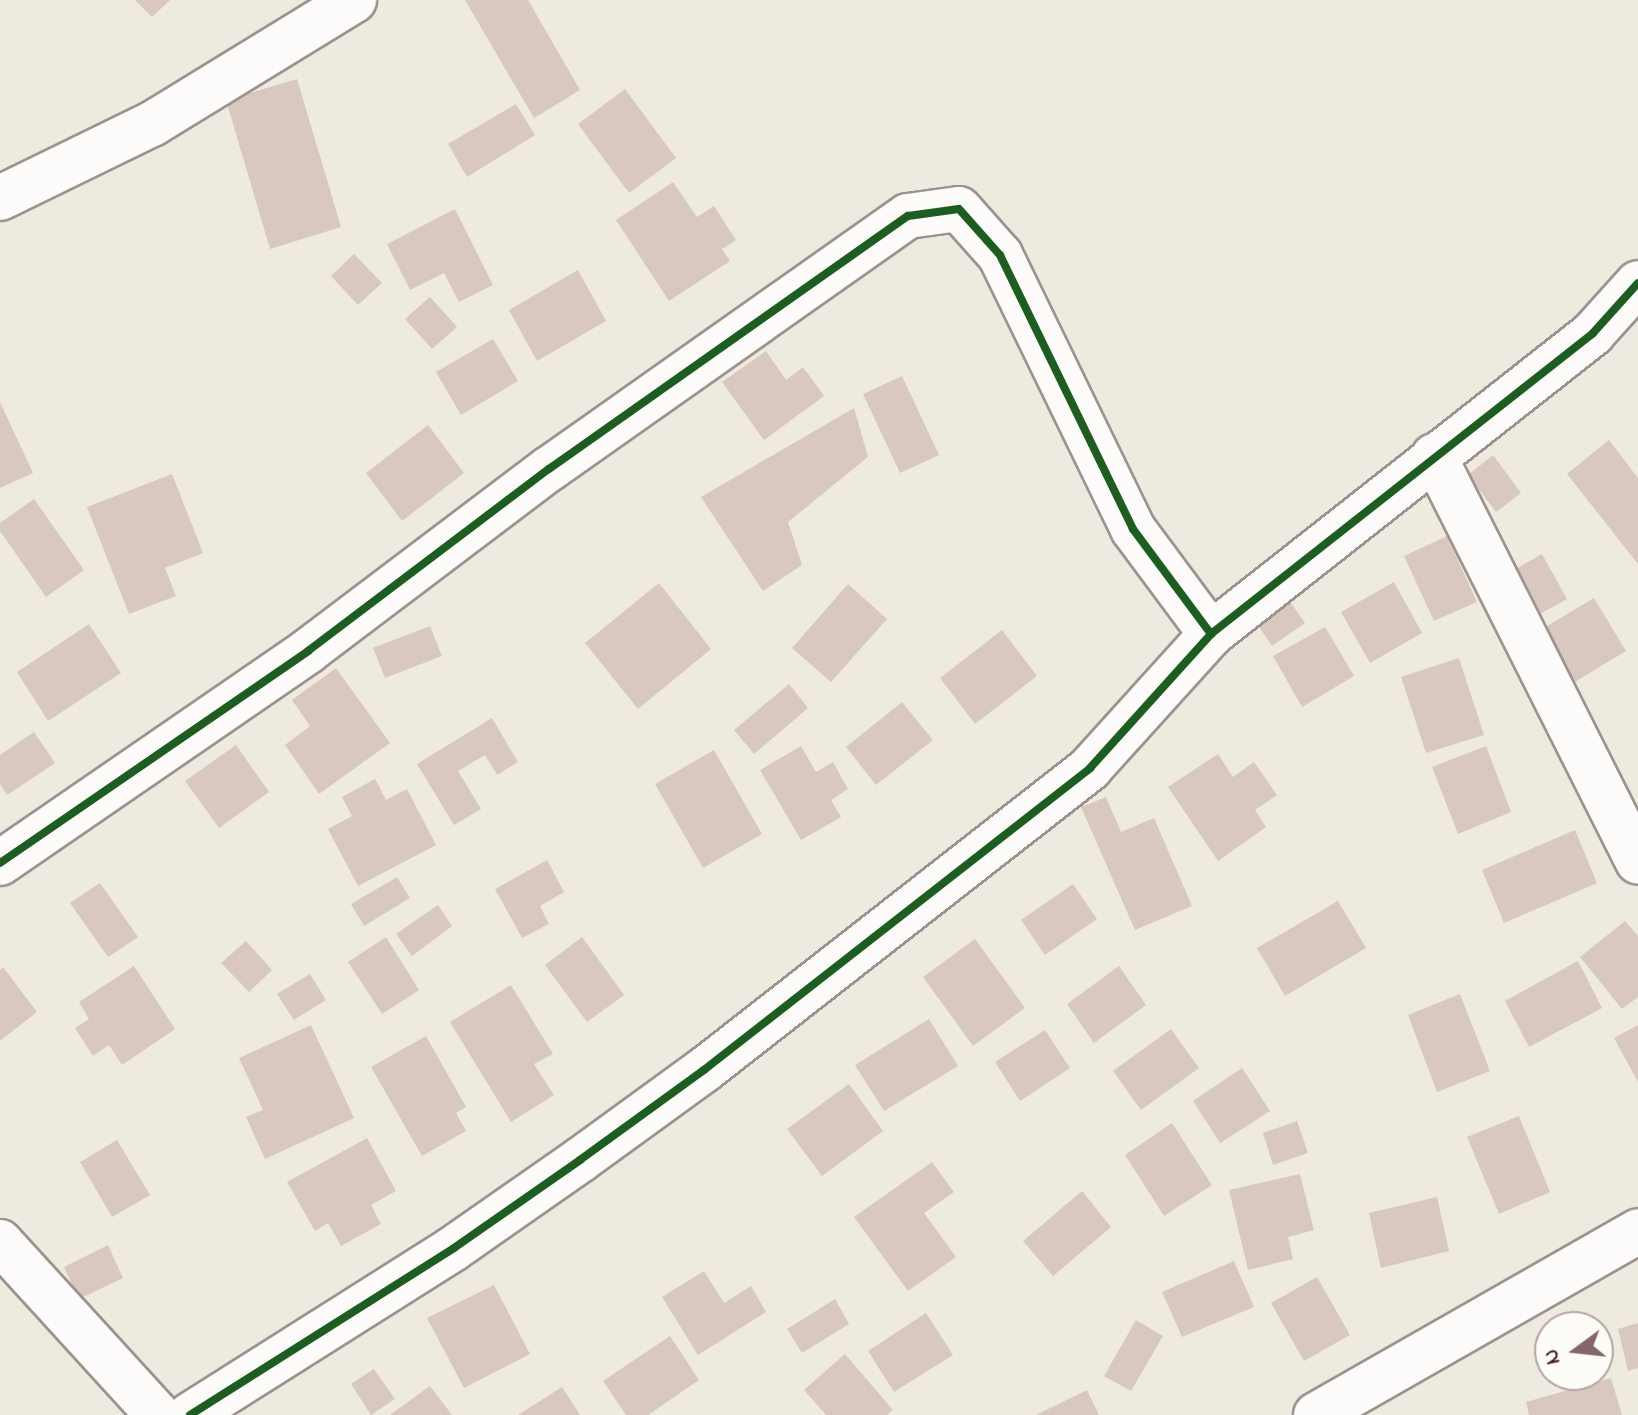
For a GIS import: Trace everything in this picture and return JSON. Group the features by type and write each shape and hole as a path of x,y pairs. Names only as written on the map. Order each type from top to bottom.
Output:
{"street":[{"path":"0,198 152,124 354,0"},
{"path":"0,863 308,651 549,469 908,216 959,209 1000,255 1133,529 1211,634"},
{"path":"190,1415 454,1248 704,1070 1090,768 1211,634 1593,333 1638,283"},
{"path":"1434,456 1578,751 1638,862"},
{"path":"1316,1415 1638,1231"},
{"path":"0,1242 158,1415"}],"building":[{"path":"135,0 170,0 152,17"},
{"path":"465,0 528,0 580,90 534,118"},
{"path":"297,79 341,227 270,249 226,100"},
{"path":"625,89 676,158 629,193 578,124"},
{"path":"516,104 535,135 467,177 448,144"},
{"path":"673,182 697,217 714,206 736,240 722,249 730,261 669,301 616,220"},
{"path":"455,209 493,285 459,302 444,273 410,290 387,244"},
{"path":"354,254 382,283 358,305 331,276"},
{"path":"578,270 606,321 537,361 509,310"},
{"path":"430,297 457,327 432,349 405,319"},
{"path":"493,339 518,381 461,415 436,372"},
{"path":"766,351 786,380 803,367 824,396 764,440 722,382"},
{"path":"902,376 939,455 900,473 863,394"},
{"path":"0,402 33,473 0,488"},
{"path":"854,408 868,457 788,522 802,565 763,591 701,497"},
{"path":"428,425 464,473 402,521 366,473"},
{"path":"1609,440 1638,478 1638,564 1567,474"},
{"path":"1493,455 1521,493 1496,512 1468,475"},
{"path":"172,474 203,553 165,568 176,596 129,614 87,507"},
{"path":"34,499 84,570 46,597 0,531 0,523"},
{"path":"1447,536 1477,602 1434,621 1404,556"},
{"path":"1542,554 1567,599 1540,614 1514,570"},
{"path":"1394,582 1422,633 1370,663 1341,612"},
{"path":"659,583 711,649 638,709 585,643"},
{"path":"848,584 887,619 831,682 792,648"},
{"path":"1284,593 1305,623 1272,646 1251,615"},
{"path":"1594,598 1626,651 1573,683 1542,629"},
{"path":"89,624 121,673 48,721 17,672"},
{"path":"430,626 442,656 385,678 373,648"},
{"path":"1325,627 1354,676 1302,707 1273,656"},
{"path":"1002,630 1037,676 975,724 940,678"},
{"path":"1459,658 1484,735 1426,753 1401,677"},
{"path":"336,668 390,743 319,794 285,745 310,726 292,700"},
{"path":"789,684 808,708 754,754 734,730"},
{"path":"902,702 933,740 876,785 846,747"},
{"path":"492,718 518,762 497,775 485,755 458,771 481,809 454,825 417,764"},
{"path":"34,732 55,763 7,795 0,784 0,755"},
{"path":"236,745 269,792 219,828 185,781"},
{"path":"801,746 816,772 833,762 848,789 831,800 841,817 801,840 760,770"},
{"path":"1486,746 1511,812 1458,834 1432,767"},
{"path":"714,750 762,834 703,868 655,784"},
{"path":"1218,754 1233,777 1254,762 1277,795 1255,810 1266,827 1218,861 1168,787"},
{"path":"375,779 386,800 407,789 436,845 358,886 328,829 352,816 342,797"},
{"path":"1106,797 1121,832 1154,818 1192,906 1135,930 1081,807"},
{"path":"1575,830 1597,883 1504,923 1482,870"},
{"path":"547,860 564,892 540,906 549,924 522,938 495,889"},
{"path":"397,877 410,898 364,926 351,904"},
{"path":"100,883 138,937 108,957 70,903"},
{"path":"1073,884 1097,919 1045,955 1021,920"},
{"path":"1338,901 1366,948 1285,996 1257,948"},
{"path":"438,905 452,926 412,956 396,934"},
{"path":"1625,921 1638,936 1638,997 1622,1009 1580,957"},
{"path":"386,937 419,990 382,1014 348,962"},
{"path":"582,937 624,995 587,1022 545,965"},
{"path":"975,939 1025,1008 973,1046 923,977"},
{"path":"246,941 272,970 249,992 221,963"},
{"path":"1578,961 1602,1008 1529,1047 1505,1001"},
{"path":"134,966 175,1029 122,1065 109,1045 93,1056 75,1028 89,1019 79,1002"},
{"path":"1119,966 1146,1005 1094,1043 1067,1004"},
{"path":"3,967 37,1012 0,1041 0,970"},
{"path":"310,974 326,1000 294,1020 277,994"},
{"path":"511,985 553,1054 534,1064 554,1095 511,1122 450,1022"},
{"path":"1460,994 1490,1071 1437,1092 1408,1015"},
{"path":"929,1019 958,1066 884,1111 855,1065"},
{"path":"311,1025 354,1118 265,1159 246,1117 263,1110 239,1058"},
{"path":"1638,1025 1638,1082 1614,1038"},
{"path":"1171,1029 1199,1068 1141,1110 1113,1071"},
{"path":"1045,1030 1070,1068 1020,1101 995,1062"},
{"path":"426,1036 466,1107 456,1113 466,1131 422,1156 371,1067"},
{"path":"1242,1068 1270,1111 1220,1143 1193,1101"},
{"path":"849,1084 883,1131 822,1176 787,1129"},
{"path":"1519,1116 1550,1192 1499,1214 1467,1137"},
{"path":"1297,1121 1308,1153 1273,1165 1263,1133"},
{"path":"1172,1123 1212,1185 1164,1216 1125,1155"},
{"path":"367,1138 396,1191 371,1205 381,1224 341,1246 328,1223 315,1231 287,1182"},
{"path":"117,1140 150,1195 112,1217 80,1162"},
{"path":"932,1162 954,1192 924,1213 956,1257 908,1291 854,1217"},
{"path":"1300,1174 1314,1230 1288,1237 1293,1259 1248,1270 1229,1190"},
{"path":"1082,1191 1111,1227 1053,1276 1023,1241"},
{"path":"1437,1197 1449,1251 1381,1268 1369,1213"},
{"path":"108,1245 123,1278 79,1299 64,1267"},
{"path":"1234,1261 1254,1307 1182,1337 1162,1292"},
{"path":"704,1271 724,1303 751,1286 766,1312 698,1355 662,1297"},
{"path":"1317,1277 1350,1335 1304,1361 1271,1303"},
{"path":"494,1285 530,1354 464,1388 427,1318"},
{"path":"835,1299 849,1324 802,1353 787,1329"},
{"path":"926,1313 953,1355 894,1392 868,1351"},
{"path":"1136,1320 1163,1336 1131,1391 1104,1376"},
{"path":"1638,1323 1638,1368 1628,1371 1618,1329"},
{"path":"670,1336 699,1380 648,1415 626,1415 603,1381"},
{"path":"845,1354 893,1410 887,1415 826,1415 804,1390"},
{"path":"374,1369 395,1399 371,1415 351,1384"},
{"path":"430,1386 452,1415 390,1415"},
{"path":"562,1387 580,1415 518,1415"},
{"path":"1614,1388 1622,1415 1529,1415 1526,1402 1565,1391 1614,1391"},
{"path":"1087,1390 1099,1415 1036,1415"}],"cycle path":[{"path":"0,863 308,651 549,469 908,216 959,209 1000,255 1133,529 1211,634"},
{"path":"190,1415 454,1248 704,1070 1090,768 1211,634 1593,333 1638,283"}]}
